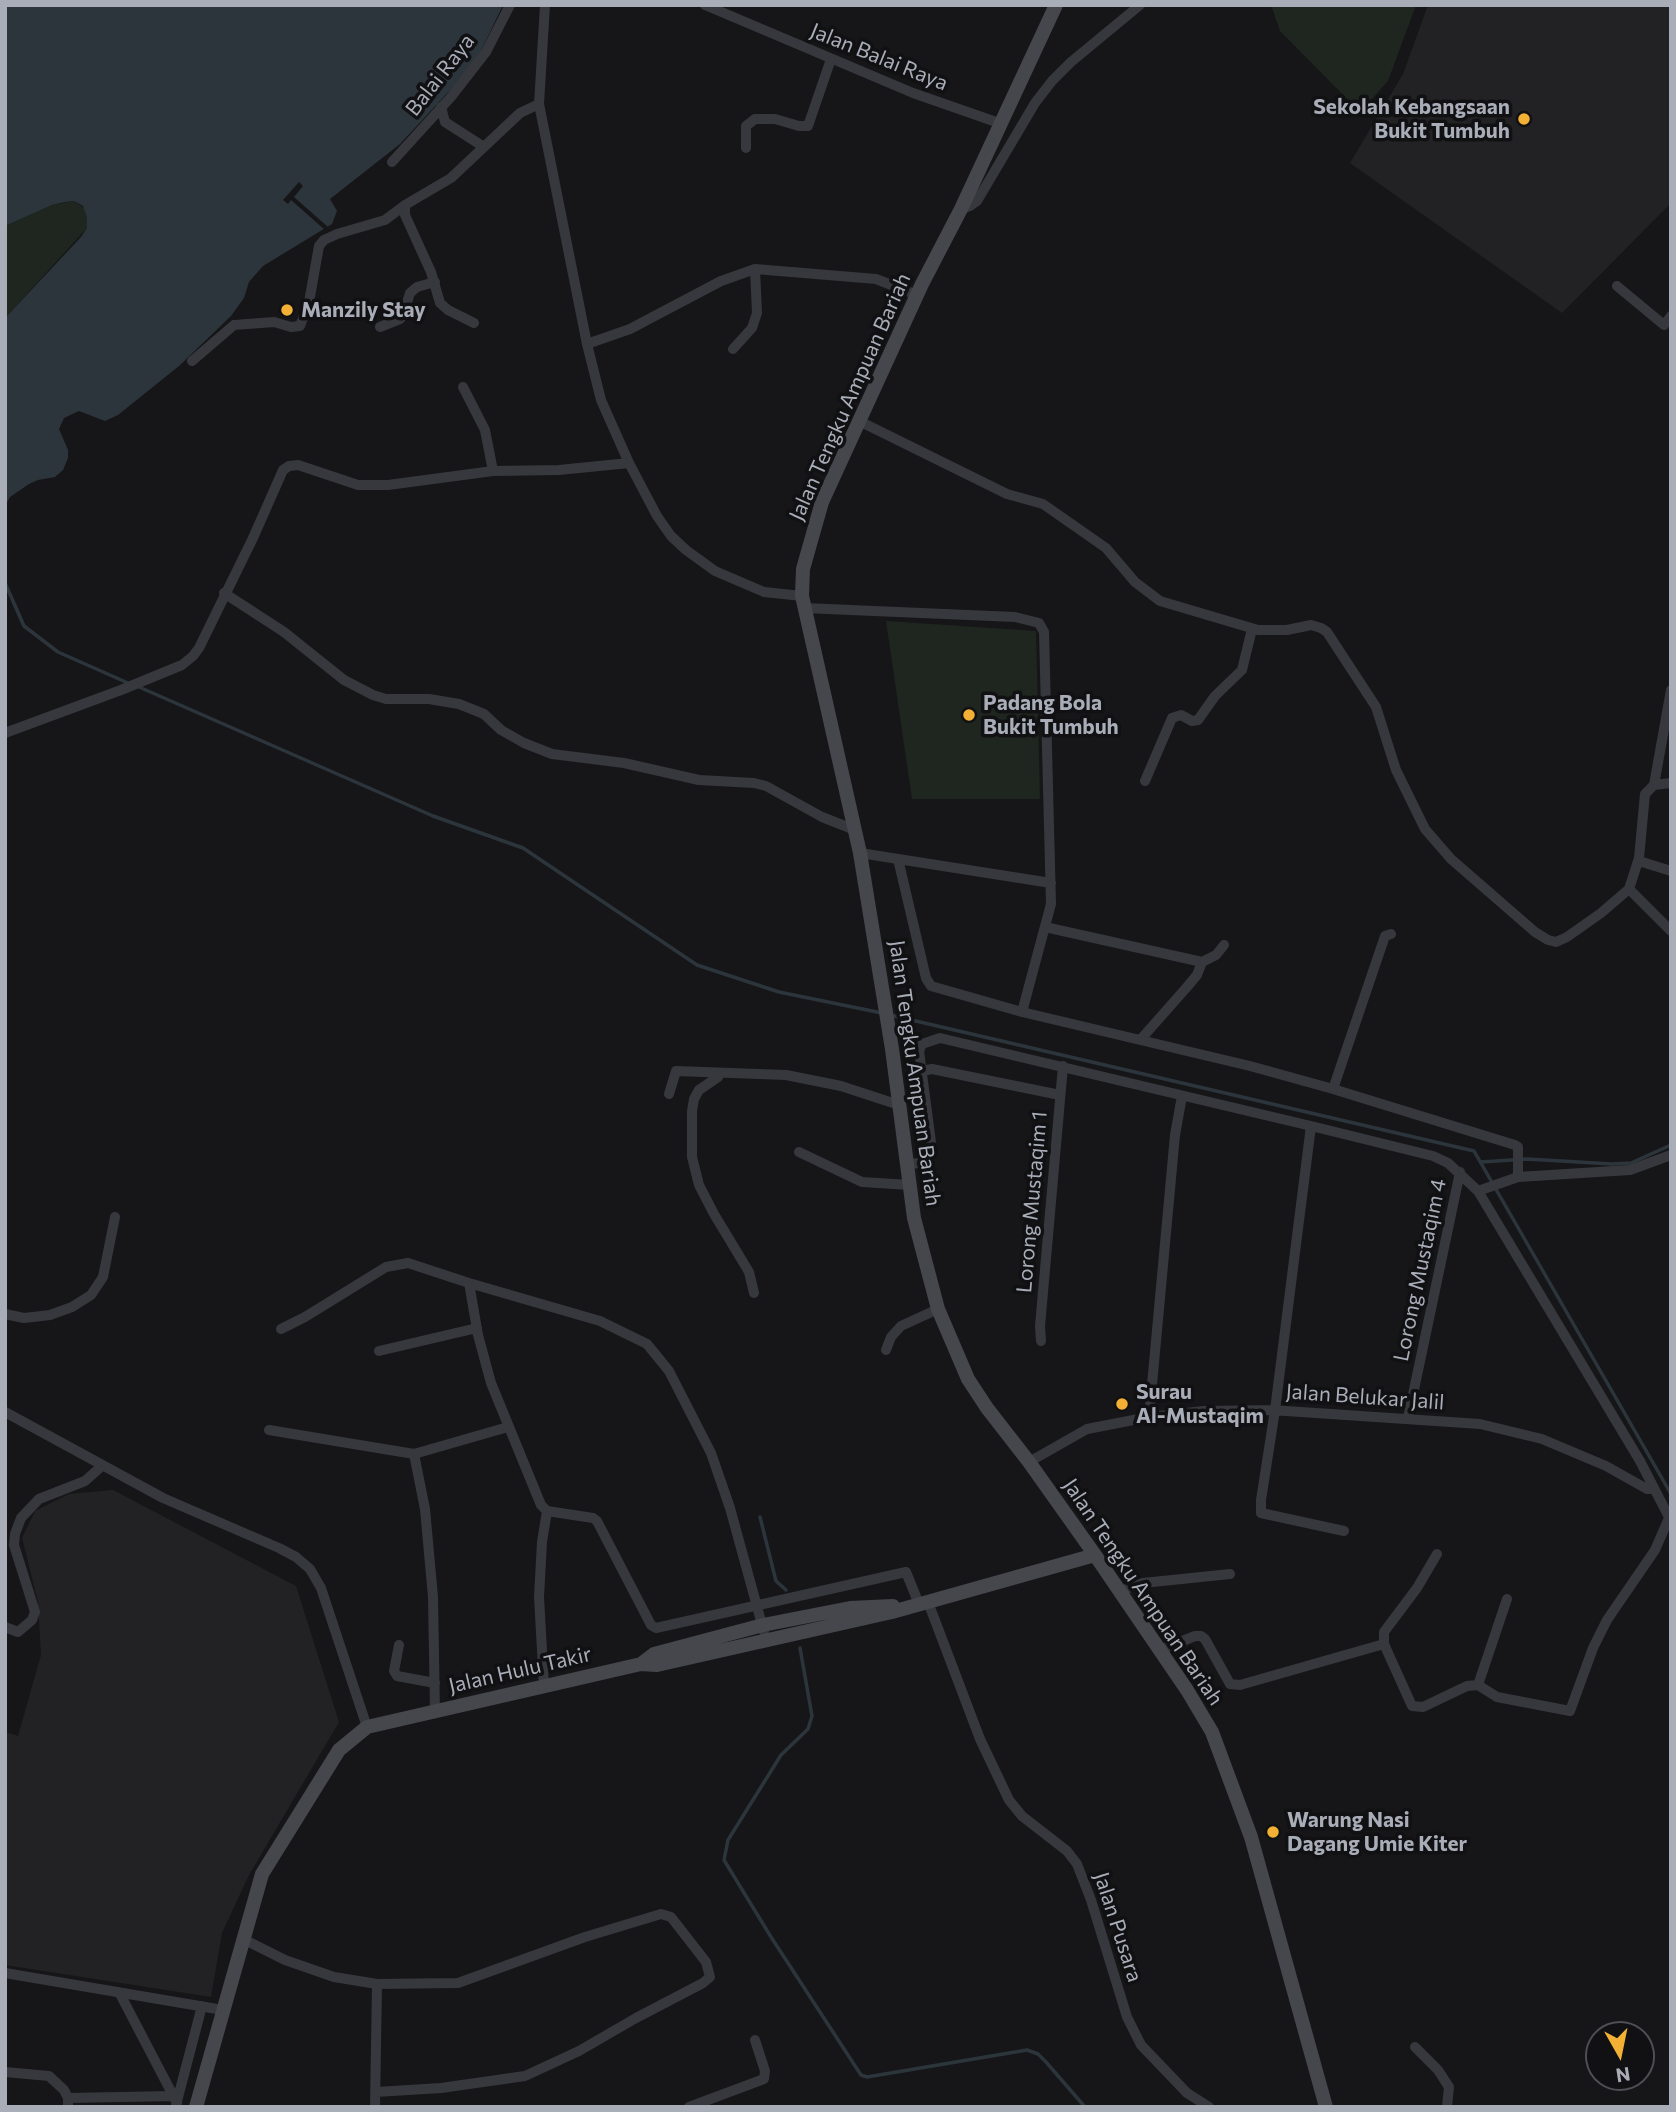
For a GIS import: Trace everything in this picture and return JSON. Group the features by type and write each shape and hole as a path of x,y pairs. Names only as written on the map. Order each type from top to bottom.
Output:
{"main road":[{"name":"Jalan Tengku Ampuan Bariah","path":"1056,5 1002,124 917,295 822,502 803,569 803,602 860,853 892,1049 917,1228 938,1309 968,1379 986,1408 1029,1462 1095,1555 1212,1732 1230,1777 1273,1913 1324,2106"},
{"name":"Jalan Hulu Takir","path":"195,2107 262,1874 339,1750 367,1727 641,1664 657,1665 892,1612 901,1607 1095,1555"},
{"path":"641,1664 654,1654 762,1625 850,1608 890,1605 901,1607"}],"street":[{"name":"Balai Raya","path":"392,162 486,52 510,5"},
{"path":"545,5 539,104 587,344 601,400 629,463 657,516 671,536 715,571 764,592 803,602 1015,617 1039,623 1044,632 1051,904 1023,1012"},
{"name":"Jalan Balai Raya","path":"705,5 913,93 1002,124"},
{"path":"961,209 977,201 1035,103 1052,81 1140,5"},
{"path":"746,149 746,126 755,119 775,119 808,126 831,59"},
{"path":"192,361 234,325 274,322 291,327 300,326 309,302 319,246 337,234 385,220 451,178 520,113 539,104"},
{"path":"441,107 445,122 484,147"},
{"path":"405,205 405,215 435,282 443,307 474,323"},
{"path":"587,344 630,329 721,281 755,269 876,279 917,295"},
{"path":"733,349 752,328 757,313 755,269"},
{"path":"380,327 400,319 410,293 417,287 435,282"},
{"path":"1617,286 1668,324"},
{"path":"463,387 485,430 493,471"},
{"path":"859,421 1007,494 1043,505 1106,548 1135,582 1160,601 1252,629 1287,631 1317,625 1326,632 1376,707 1396,770 1425,830 1451,859 1535,932 1548,940 1560,941 1601,913 1629,889 1639,861 1643,799 1648,789 1654,785 1671,783"},
{"path":"5,733 182,665 200,648 283,470 289,466 298,465 358,485 388,485 493,471 559,470 629,463"},
{"path":"224,593 284,632 344,680 373,695 386,699 440,700 467,707 484,715 501,730 524,743 552,754 624,763 699,780 766,786 822,817 855,830"},
{"path":"1144,781 1172,718 1181,715 1192,721 1198,720 1215,696 1242,670 1252,629"},
{"path":"1654,785 1671,690"},
{"path":"860,853 1051,883"},
{"path":"898,859 926,978 932,986 1023,1012 1250,1066 1495,1138 1518,1147 1518,1174"},
{"path":"1639,861 1671,871"},
{"path":"1629,889 1671,931"},
{"path":"1045,927 1202,962 1216,955 1224,945"},
{"path":"1334,1089 1385,936 1391,934"},
{"path":"1141,1039 1187,988 1197,975 1202,962"},
{"path":"907,1164 922,1163 932,1150 919,1051 922,1044 940,1038 1426,1154 1448,1163 1481,1189 1640,1461 1670,1520 1655,1550 1607,1620 1593,1648 1570,1711 1497,1697 1478,1685 1467,1686 1423,1707 1412,1706 1384,1644 1384,1632 1417,1588 1437,1554"},
{"name":"Lorong Mustaqim 1","path":"1041,1341 1040,1326 1063,1066"},
{"path":"922,1071 932,1069 1060,1095"},
{"path":"669,1094 676,1071 786,1075 841,1086 900,1105"},
{"path":"719,1073 718,1077 699,1090 694,1098 692,1157 699,1185 749,1272 754,1293"},
{"path":"1149,1417 1175,1135 1182,1096"},
{"path":"1311,1126 1261,1513 1343,1531"},
{"path":"799,1152 862,1182 910,1185"},
{"path":"1481,1189 1518,1174 1619,1172 1639,1168 1671,1155"},
{"name":"Lorong Mustaqim 4","path":"1408,1418 1460,1172"},
{"path":"5,1314 24,1318 50,1315 72,1307 91,1295 103,1278 115,1217"},
{"path":"281,1329 306,1317 386,1267 398,1264 418,1265 469,1283 600,1321 647,1344 668,1371 711,1453 730,1508 767,1641"},
{"path":"469,1283 491,1383 541,1505 547,1511 593,1518 597,1521 651,1625 656,1628 757,1605"},
{"path":"886,1350 891,1337 901,1326 938,1309"},
{"path":"379,1351 477,1328"},
{"name":"Jalan Belukar Jalil","path":"1029,1462 1087,1429 1149,1417 1204,1411 1275,1410 1480,1424 1542,1439 1606,1466 1647,1489 1653,1489"},
{"path":"5,1412 163,1498 296,1556 310,1569 321,1588 367,1727"},
{"path":"269,1430 414,1454 508,1427"},
{"path":"414,1454 425,1509 433,1597 435,1712"},
{"path":"5,1627 18,1632 32,1620 35,1612 14,1545 21,1518 39,1499 85,1480 103,1465"},
{"path":"544,1686 539,1597 542,1542 547,1511"},
{"name":"Jalan Pusara","path":"757,1605 906,1572 923,1603 980,1739 1009,1800 1022,1816 1067,1851 1077,1864 1127,2017 1141,2045 1187,2093 1209,2107"},
{"path":"1120,1591 1143,1583 1230,1574"},
{"path":"1478,1685 1507,1599"},
{"path":"1160,1650 1201,1636 1230,1684 1240,1685 1384,1644"},
{"path":"399,1645 394,1671 397,1676 435,1683"},
{"path":"243,1939 285,1960 334,1978 377,1984 458,1983 586,1937 661,1914 671,1917 706,1962 710,1977 703,1983 579,2051 525,2076 441,2088 376,2091"},
{"path":"5,1973 223,2010"},
{"path":"375,2107 377,1984"},
{"path":"119,1992 175,2102"},
{"path":"175,2102 202,2007"},
{"path":"689,2107 764,2079 765,2071 755,2040"},
{"path":"1415,2047 1438,2070 1449,2087 1447,2107"},
{"path":"5,2072 49,2076 64,2090 68,2102 175,2102"}],"shaded area":[{"path":"5,5 503,5 479,55 452,88 400,144 330,199 337,211 332,224 263,266 249,282 244,298 231,316 179,366 118,415 105,421 79,411 64,418 59,429 68,450 63,470 55,477 29,484 10,497 5,506 5,318 81,237 87,228 87,217 83,206 74,201 52,205 5,226"},
{"path":"1271,5 1416,5 1388,81 1360,112 1280,31"},
{"name":"Sekolah Kebangsaan Bukit Tumbuh","path":"1428,5 1671,5 1671,203 1562,313 1350,163 1403,74"},
{"path":"74,201 85,209 87,228 5,318 5,226 52,205"},
{"name":"Padang Bola Bukit Tumbuh","path":"886,621 1036,631 1040,799 912,799"},
{"path":"113,1490 296,1586 339,1722 249,1875 222,1933 211,1997 5,1965 5,1732 18,1736 41,1655 38,1602 22,1538 35,1511 69,1494"}],"pier":[{"path":"299,182 303,186 294,197 328,227 325,230 291,200 288,204 283,200"}],"waterway":[{"path":"5,583 24,626 58,652 128,683"},
{"path":"139,687 433,816 523,848 697,965 779,992 882,1013"},
{"path":"890,1015 1474,1151 1671,1494"},
{"path":"1481,1162 1527,1159 1631,1163 1671,1145"},
{"path":"760,1517 776,1581 786,1590"},
{"path":"800,1648 812,1716 808,1729 781,1755 728,1840 724,1860 771,1937 861,2075 867,2077 1027,2050 1038,2054 1085,2107"}],"place":[{"name":"Sekolah Kebangsaan Bukit Tumbuh","path":"1524,119"},
{"name":"Manzily Stay","path":"287,310"},
{"name":"Padang Bola Bukit Tumbuh","path":"969,715"},
{"name":"Surau Al-Mustaqim","path":"1122,1404"},
{"name":"Warung Nasi Dagang Umie Kiter","path":"1273,1832"}]}
